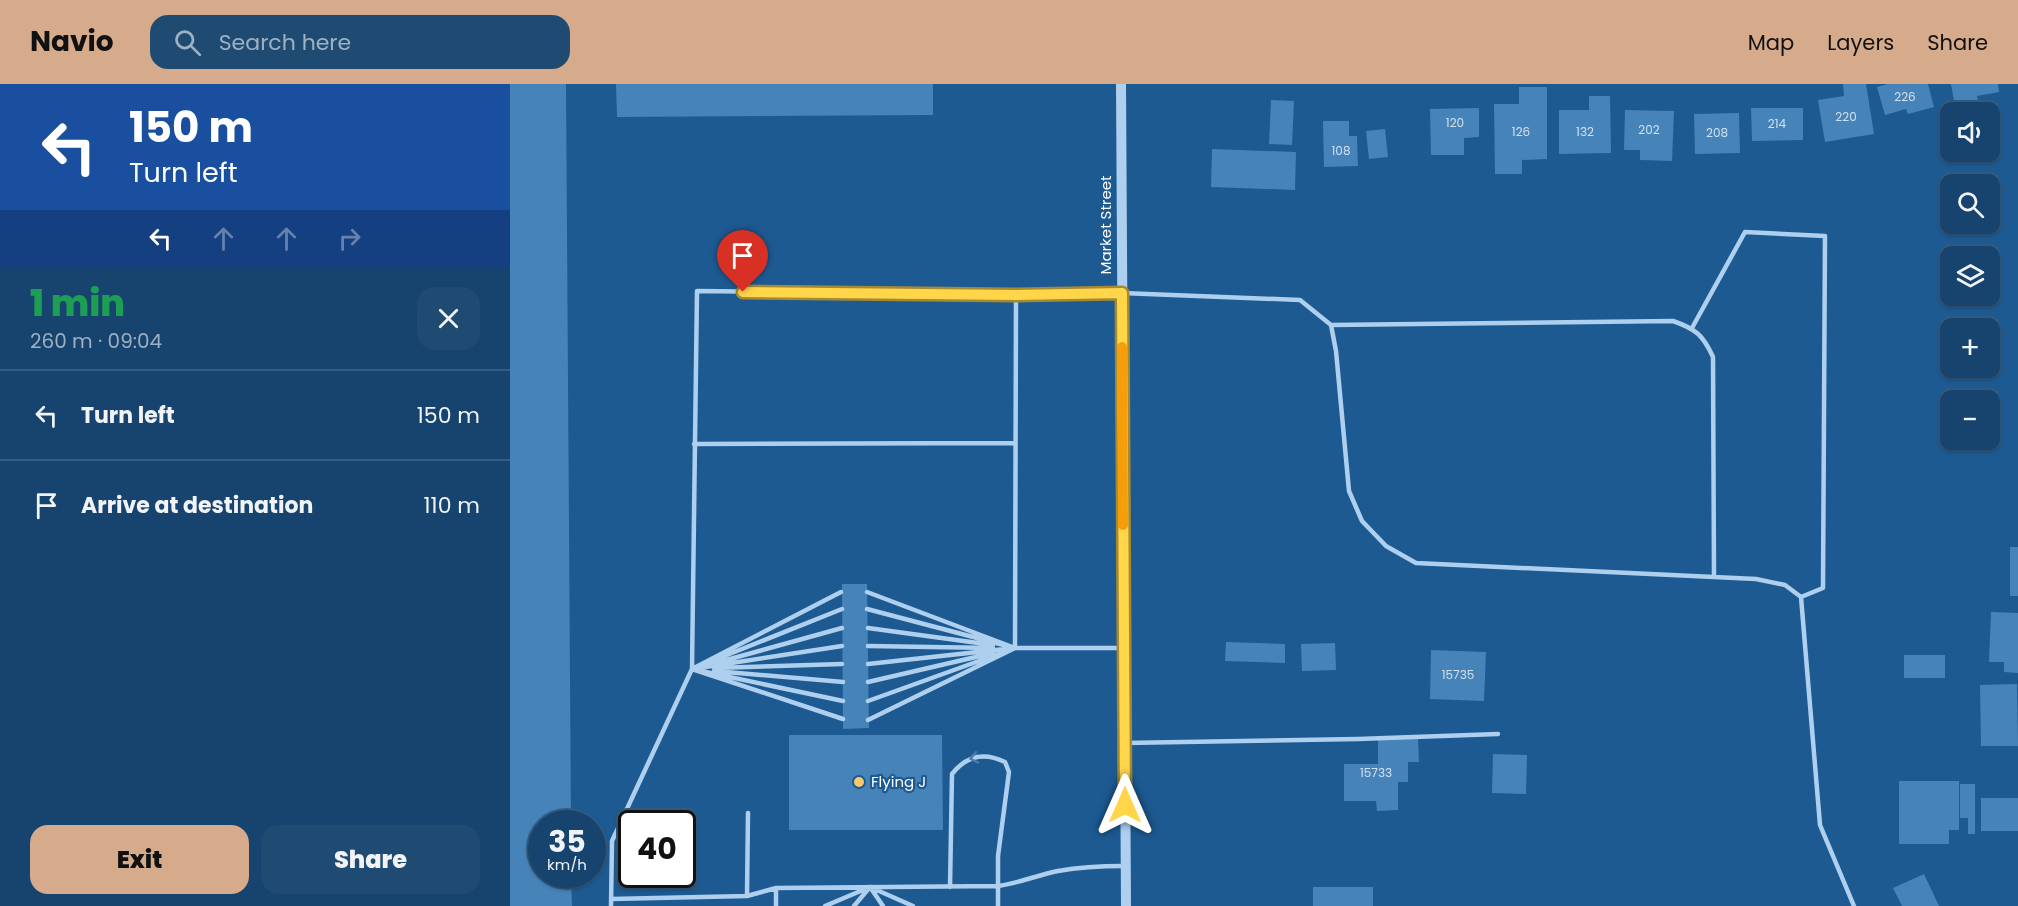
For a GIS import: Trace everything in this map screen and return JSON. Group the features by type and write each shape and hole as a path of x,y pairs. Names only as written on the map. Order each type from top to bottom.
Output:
{"street":[{"name":"Market Street","path":"1121,84 1126,906"}],"lane":[{"path":"1692,328 1744,232 1825,236 1823,588 1801,597"},
{"path":"611,906 612,842 692,669 698,291 1016,295 1122,293 1300,300 1331,325 1673,321 1692,328 1706,341 1713,357 1714,577"},
{"path":"1015,648 1016,295"},
{"path":"1331,325 1336,351 1349,491 1362,521 1386,546 1416,563 1756,579 1785,585 1801,597 1820,825 1854,906"},
{"path":"694,444 1015,443"},
{"path":"692,669 841,592"},
{"path":"867,592 1015,648"},
{"path":"692,669 842,609"},
{"path":"867,609 1015,648"},
{"path":"692,669 842,628"},
{"path":"868,628 1015,648"},
{"path":"692,669 842,646"},
{"path":"868,646 1124,648"},
{"path":"868,664 1015,648"},
{"path":"868,682 1015,648"},
{"path":"868,701 1015,648"},
{"path":"868,720 1015,648"},
{"path":"692,669 842,664"},
{"path":"692,669 843,682"},
{"path":"692,669 843,701"},
{"path":"692,669 843,719"},
{"path":"1124,743 1498,734"},
{"path":"950,887 952,774 959,764 969,758 996,757 1005,762 1009,772 998,856 998,906"},
{"path":"747,896 748,813"},
{"path":"611,899 747,896 776,888 950,887 1015,884 1056,872 1125,866"},
{"path":"854,906 870,887"},
{"path":"870,887 883,906"},
{"path":"825,906 870,887 913,906"},
{"path":"776,888 776,906"},
{"path":"706,897 706,906"}],"building":[{"path":"510,84 566,84 571,810 528,810 528,888 571,888 572,906 510,906"},
{"path":"616,84 933,84 933,115 617,117"},
{"path":"1843,84 1866,84 1874,134 1825,142 1818,100 1844,96"},
{"path":"1888,84 1928,84 1934,107 1908,114 1906,109 1885,115 1877,87"},
{"path":"1951,84 1998,84 1999,92 1977,96 1978,102 1954,102"},
{"path":"1519,87 1547,87 1547,159 1522,160 1522,174 1495,174 1494,104 1519,104"},
{"path":"1589,96 1610,96 1611,153 1559,154 1559,110 1589,110"},
{"path":"1271,100 1294,101 1292,145 1269,144"},
{"path":"1479,108 1479,137 1464,138 1464,155 1431,155 1430,109"},
{"path":"1751,108 1803,108 1803,140 1752,141"},
{"path":"1625,110 1674,111 1672,161 1640,160 1640,150 1624,150"},
{"path":"1739,113 1740,153 1695,154 1694,114"},
{"path":"1323,121 1349,121 1349,136 1357,136 1358,166 1324,167"},
{"path":"1385,129 1388,157 1369,159 1366,131"},
{"path":"1212,149 1296,152 1295,190 1211,187"},
{"path":"2010,547 2018,547 2018,596 2010,596"},
{"path":"842,584 867,584 869,728 843,729"},
{"path":"1991,612 2018,613 2018,673 2004,672 2004,662 1989,662"},
{"path":"1226,642 1285,644 1285,663 1225,661"},
{"path":"1335,643 1336,670 1302,671 1301,644"},
{"path":"1431,650 1486,652 1484,701 1430,699"},
{"path":"1904,655 1945,655 1945,678 1904,678"},
{"path":"2017,684 2018,746 1981,746 1980,685"},
{"path":"789,735 942,735 943,830 789,830"},
{"path":"1378,739 1418,739 1419,762 1408,762 1408,782 1398,782 1398,810 1377,811 1376,801 1344,801 1344,764 1378,764"},
{"path":"1493,754 1527,755 1526,794 1492,793"},
{"path":"1899,781 1959,781 1959,830 1949,830 1949,844 1899,844"},
{"path":"1960,784 1975,784 1975,834 1968,834 1968,818 1960,818"},
{"path":"1981,798 2018,798 2018,831 1981,831"},
{"path":"1924,874 1939,906 1902,906 1893,888"},
{"path":"1313,887 1373,887 1373,906 1313,906"}],"slow traffic":[{"path":"1122,347 1123,525"}],"place":[{"name":"Flying J","path":"859,782"}],"route":[{"path":"743,292 1016,295 1122,293 1125,805"}]}
